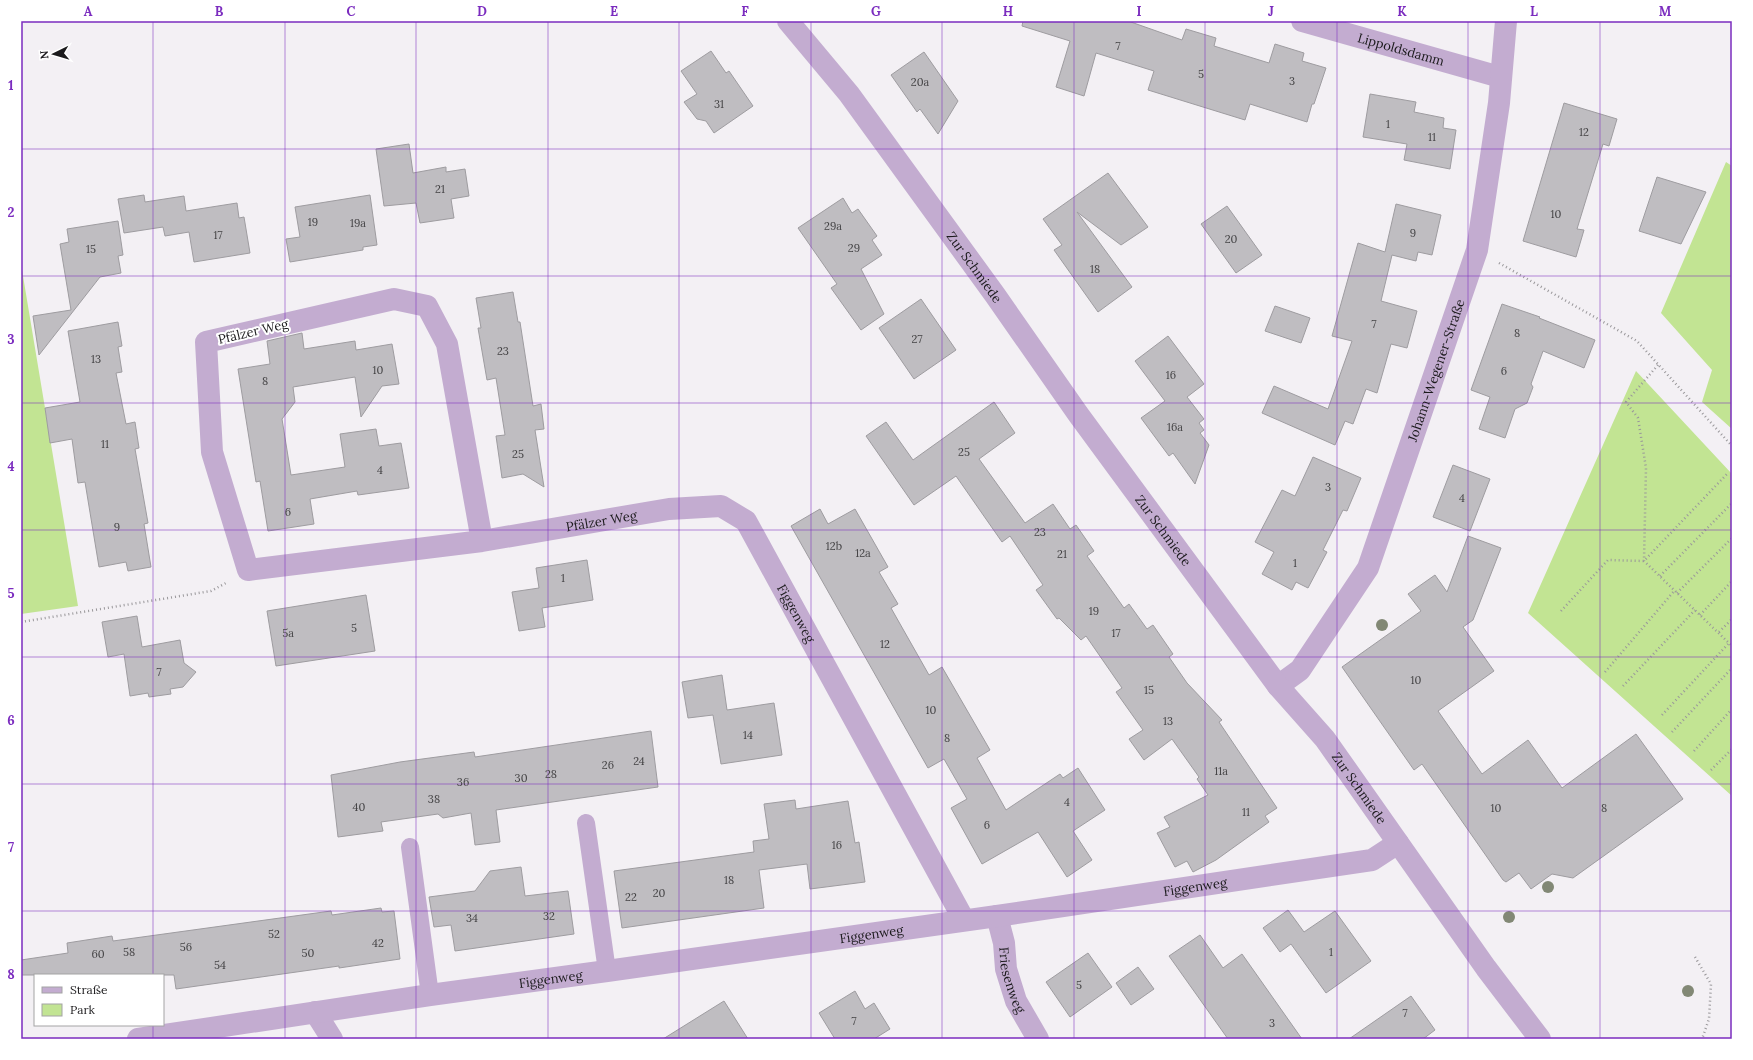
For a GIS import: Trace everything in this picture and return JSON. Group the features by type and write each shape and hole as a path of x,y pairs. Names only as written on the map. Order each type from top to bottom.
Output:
{"street":[{"name":"Zur Schmiede","path":"788,21 849,94 990,288 1078,414 1278,686 1325,739 1486,968 1540,1039"},
{"name":"Lippoldsdamm","path":"1302,21 1500,77"},
{"name":"Johann-Wegener-Straße","path":"1278,686 1300,670 1368,568 1477,250 1499,103 1500,77 1505,49 1506,21"},
{"name":"Pfälzer Weg","path":"482,541 447,344 427,306 394,299 206,342 212,452 248,570 482,541 669,509 721,506"},
{"name":"Figgenweg","path":"721,506 746,521 964,920"},
{"name":"Figgenweg","path":"138,1039 430,995 997,916 1372,860 1398,843"},
{"name":"Friesenweg","path":"997,916 1004,943 1006,969 1016,1001 1038,1039"},
{"path":"315,1012 332,1039"}],"lane":[{"path":"586,823 607,971"},
{"path":"410,847 430,995"}],"path":[{"path":"1477,250 1637,341 1732,446"},
{"path":"1644,561 1646,468 1638,418 1626,402 1658,365"},
{"path":"1644,561 1727,474"},
{"path":"1660,576 1732,503"},
{"path":"1605,672 1676,592 1732,538"},
{"path":"1561,611 1608,560 1644,561 1731,645 1662,715"},
{"path":"21,622 211,592 248,570"},
{"path":"1700,615 1732,581"},
{"path":"1623,686 1695,610"},
{"path":"1718,632 1732,619"},
{"path":"1672,732 1732,668"},
{"path":"1694,751 1732,709"},
{"path":"1711,770 1732,749"},
{"path":"1695,957 1711,984 1709,1019 1702,1039"}],"green space":[{"path":"1726,162 1732,166 1732,429 1702,402 1712,370 1661,313"},
{"path":"21,264 78,606 21,614"},
{"path":"1636,371 1732,474 1732,796 1528,613"}],"building":[{"path":"1023,21 1128,21 1182,40 1186,29 1216,38 1214,46 1269,63 1275,44 1304,53 1302,61 1326,68 1314,104 1312,104 1307,122 1250,104 1245,120 1148,90 1154,71 1096,53 1084,96 1056,87 1070,41 1022,26"},
{"path":"711,51 726,73 729,71 753,106 714,133 706,121 697,119 684,102 697,94 681,71"},
{"path":"924,52 958,101 938,134 920,109 917,112 891,75"},
{"path":"1370,94 1416,102 1414,112 1444,118 1443,128 1456,130 1450,169 1404,160 1407,144 1363,137"},
{"path":"1564,103 1617,119 1609,146 1603,144 1577,229 1584,230 1576,257 1523,241"},
{"path":"409,144 413,173 446,167 446,172 465,169 469,196 451,199 454,218 420,223 416,203 384,206 376,149"},
{"path":"1108,173 1148,227 1121,245 1077,212 1132,287 1098,312 1054,250 1062,245 1043,219"},
{"path":"1657,177 1706,192 1681,244 1639,231"},
{"path":"144,195 145,202 184,196 186,211 237,203 239,218 244,217 250,253 194,262 189,232 165,236 163,227 124,233 118,199"},
{"path":"370,195 377,245 363,247 363,250 290,262 286,239 300,237 295,207"},
{"path":"843,198 852,213 858,209 877,236 872,240 882,255 861,269 884,314 861,330 831,288 837,284 798,228"},
{"path":"1396,204 1441,215 1432,255 1418,252 1416,261 1392,255 1381,301 1417,311 1407,348 1391,344 1377,393 1366,389 1353,424 1345,421 1335,445 1262,413 1274,386 1328,409 1352,341 1332,336 1358,243 1385,252"},
{"path":"1227,206 1262,255 1236,273 1201,224"},
{"path":"118,221 123,255 118,256 121,273 100,277 39,355 33,316 71,310 60,244 69,242 67,229"},
{"path":"513,292 518,322 520,322 533,406 541,404 544,429 535,430 544,487 523,474 502,478 496,436 505,435 496,378 487,380 478,328 481,328 476,298"},
{"path":"921,299 956,350 914,379 879,328"},
{"path":"1502,304 1540,317 1539,318 1595,340 1584,368 1543,351 1531,384 1533,387 1527,403 1515,409 1505,438 1479,429 1490,397 1471,390"},
{"path":"1275,306 1310,318 1301,343 1265,331"},
{"path":"118,322 122,346 118,347 122,372 116,373 126,424 135,422 139,448 135,449 148,523 144,524 151,567 128,571 126,562 99,567 85,482 78,483 72,439 50,443 45,408 80,402 68,331"},
{"path":"302,333 304,349 355,341 356,350 392,344 399,384 382,386 361,417 355,377 293,387 295,402 282,419 291,475 345,467 340,434 376,429 379,446 401,443 409,488 358,495 357,491 310,499 314,524 268,531 260,481 256,482 238,369 270,364 267,341"},
{"path":"1168,336 1204,384 1187,397 1204,419 1199,423 1204,430 1200,433 1209,445 1195,484 1173,453 1169,456 1141,418 1165,401 1135,361"},
{"path":"994,402 1015,433 979,459 1025,523 1053,504 1070,529 1076,525 1094,551 1087,556 1124,608 1129,604 1147,629 1153,625 1173,654 1169,657 1187,683 1222,720 1219,722 1277,808 1265,816 1269,822 1216,860 1193,872 1187,861 1175,867 1157,833 1170,827 1164,817 1208,795 1197,779 1199,777 1172,739 1144,760 1129,739 1143,730 1116,692 1122,688 1086,636 1081,640 1059,618 1057,619 1036,590 1043,585 1010,536 1002,542 956,476 914,505 866,436 886,422 913,460"},
{"path":"1313,457 1361,478 1347,511 1343,510 1323,550 1327,552 1308,588 1296,582 1292,590 1262,574 1274,552 1255,542 1282,490 1295,496"},
{"path":"1453,465 1490,479 1470,531 1433,517"},
{"path":"820,509 828,524 855,509 888,567 879,572 898,604 891,608 929,675 942,667 990,750 977,758 1006,810 1060,774 1063,778 1078,768 1105,810 1073,831 1092,860 1067,877 1038,832 982,864 951,808 967,799 944,759 928,768 791,526"},
{"path":"1468,536 1501,548 1473,620 1463,627 1494,671 1438,711 1482,774 1528,740 1562,788 1636,734 1683,799 1573,878 1552,874 1531,889 1519,873 1506,882 1503,880 1422,764 1414,770 1342,667 1421,611 1408,594 1435,575 1447,592"},
{"path":"587,560 593,600 542,608 545,627 519,631 512,592 539,588 536,568"},
{"path":"366,595 375,651 276,666 267,611"},
{"path":"137,616 142,647 180,640 184,663 196,672 183,687 170,689 171,694 149,697 148,693 130,696 124,654 108,657 102,622"},
{"path":"722,675 727,710 774,703 782,755 721,764 713,715 688,718 682,682"},
{"path":"651,731 658,787 496,810 500,842 475,845 471,813 443,818 438,814 381,822 383,831 338,837 331,775 400,762 474,752 475,757"},
{"path":"795,800 796,809 848,801 855,843 859,842 865,882 810,889 807,864 759,870 764,908 622,928 614,871 754,852 753,841 769,839 764,804"},
{"path":"521,867 525,896 568,891 574,934 455,951 451,925 434,927 429,897 475,891 490,871"},
{"path":"381,908 382,912 394,911 400,959 176,989 174,975 164,974 21,975 21,960 68,953 67,943 112,936 113,941 331,911 332,915"},
{"path":"1288,910 1304,932 1335,911 1371,961 1326,993 1291,944 1280,952 1263,928"},
{"path":"1200,935 1223,968 1242,954 1302,1039 1228,1039 1169,956"},
{"path":"1088,953 1112,987 1070,1017 1046,982"},
{"path":"1138,967 1154,989 1131,1005 1116,983"},
{"path":"855,991 865,1009 874,1003 890,1029 874,1039 835,1039 819,1013"},
{"path":"1411,996 1435,1030 1423,1039 1349,1039"},
{"path":"724,1001 748,1039 663,1039"}]}
